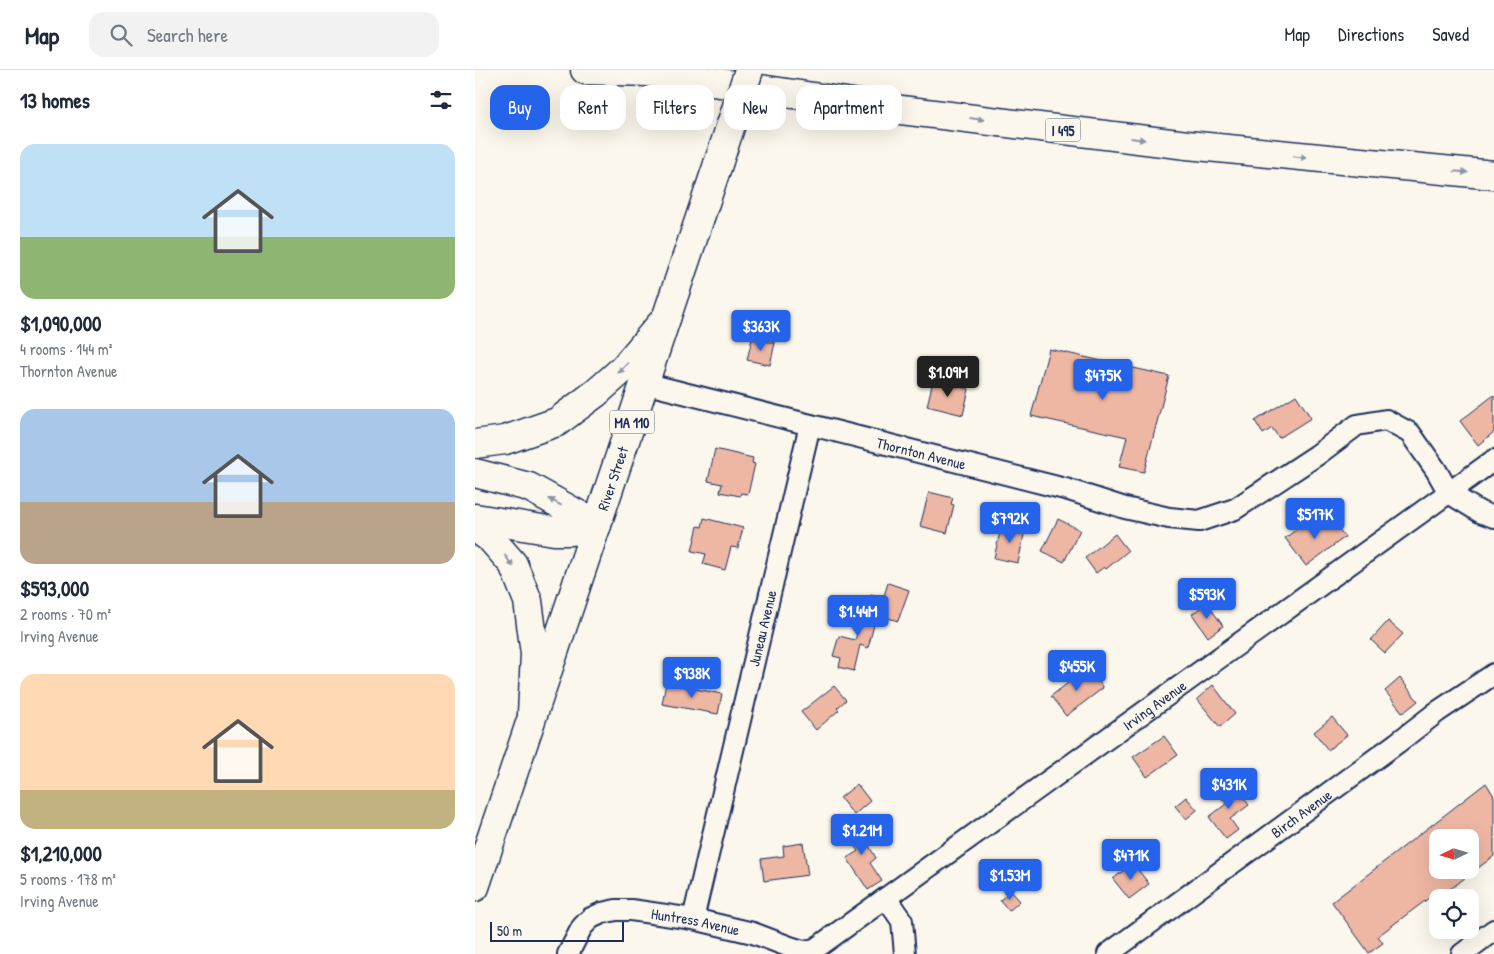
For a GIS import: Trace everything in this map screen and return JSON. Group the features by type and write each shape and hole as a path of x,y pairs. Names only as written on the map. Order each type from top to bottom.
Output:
{"main road":[{"path":"585,70 641,71"},
{"name":"River Street","path":"477,877 749,70"},
{"name":"I 495","path":"641,71 893,109 1167,143 1494,175"},
{"path":"475,444 505,440 557,422 596,393 623,369 666,318"},
{"path":"475,473 529,487 597,525"},
{"path":"475,518 554,531 572,531 597,525"},
{"path":"475,527 491,540 513,564 528,601 535,654 532,714"}],"street":[{"name":"Thornton Avenue","path":"644,383 1069,490 1125,508 1169,518 1199,521 1235,509 1317,454 1357,424 1387,420 1410,433 1436,470 1449,493"},
{"name":"Juneau Avenue","path":"693,919 810,425"},
{"name":"Irving Avenue","path":"818,951 886,898 1494,460"},
{"path":"1449,493 1480,512 1494,516"},
{"name":"Birch Avenue","path":"1108,954 1437,712 1494,674"},
{"path":"886,898 902,921 905,954"},
{"name":"Huntress Avenue","path":"568,954 581,927 591,918 616,910 631,910 693,919 753,933 790,948 818,951"},
{"path":"1462,954 1494,930"}],"building":[{"path":"752,339 775,343 770,365 747,360"},
{"path":"1049,349 1169,376 1144,472 1119,467 1127,437 1031,416"},
{"path":"933,381 969,389 963,415 927,406"},
{"path":"1296,395 1311,418 1279,438 1272,428 1263,434 1255,421"},
{"path":"1494,395 1494,432 1478,445 1460,421"},
{"path":"715,449 753,458 752,463 755,464 748,494 741,493 740,496 720,492 722,484 708,481"},
{"path":"929,492 953,498 951,504 954,505 947,533 920,526"},
{"path":"1328,515 1345,537 1306,566 1285,538 1304,524 1308,529"},
{"path":"704,518 743,528 738,548 731,547 725,570 703,564 706,554 692,551 698,526 702,527"},
{"path":"1058,519 1080,530 1064,562 1042,551"},
{"path":"1002,524 1025,530 1018,563 994,558"},
{"path":"1115,534 1128,551 1106,569 1104,567 1096,573 1085,558"},
{"path":"888,583 909,590 898,621 878,615"},
{"path":"871,595 881,598 868,648 860,645 854,671 839,667 841,658 833,656 839,636 855,640"},
{"path":"1207,603 1223,626 1208,637 1192,614"},
{"path":"1388,621 1403,634 1385,653 1371,640"},
{"path":"1089,667 1103,688 1066,716 1051,696"},
{"path":"1400,678 1418,701 1403,713 1385,691"},
{"path":"666,683 722,694 718,714 662,704"},
{"path":"1213,685 1235,714 1220,727 1197,699"},
{"path":"834,686 846,700 837,708 839,710 816,730 801,712"},
{"path":"1332,717 1347,735 1328,750 1314,732"},
{"path":"1164,736 1178,755 1147,777 1133,757"},
{"path":"1233,783 1249,805 1230,819 1238,830 1226,839 1209,817 1226,804 1218,793"},
{"path":"1486,783 1494,796 1494,856 1479,867 1479,829 1429,829 1429,879 1464,879 1450,889 1429,889 1429,898 1378,936 1383,943 1369,953 1332,902"},
{"path":"857,784 870,801 854,815 840,798"},
{"path":"1186,797 1197,810 1186,819 1175,806"},
{"path":"853,819 876,858 870,863 882,881 868,890 847,858 858,851 841,828"},
{"path":"803,843 808,875 764,881 761,859 784,856 783,846"},
{"path":"1133,863 1149,884 1129,899 1113,879"},
{"path":"1011,891 1020,901 1009,911 1000,900"}]}
